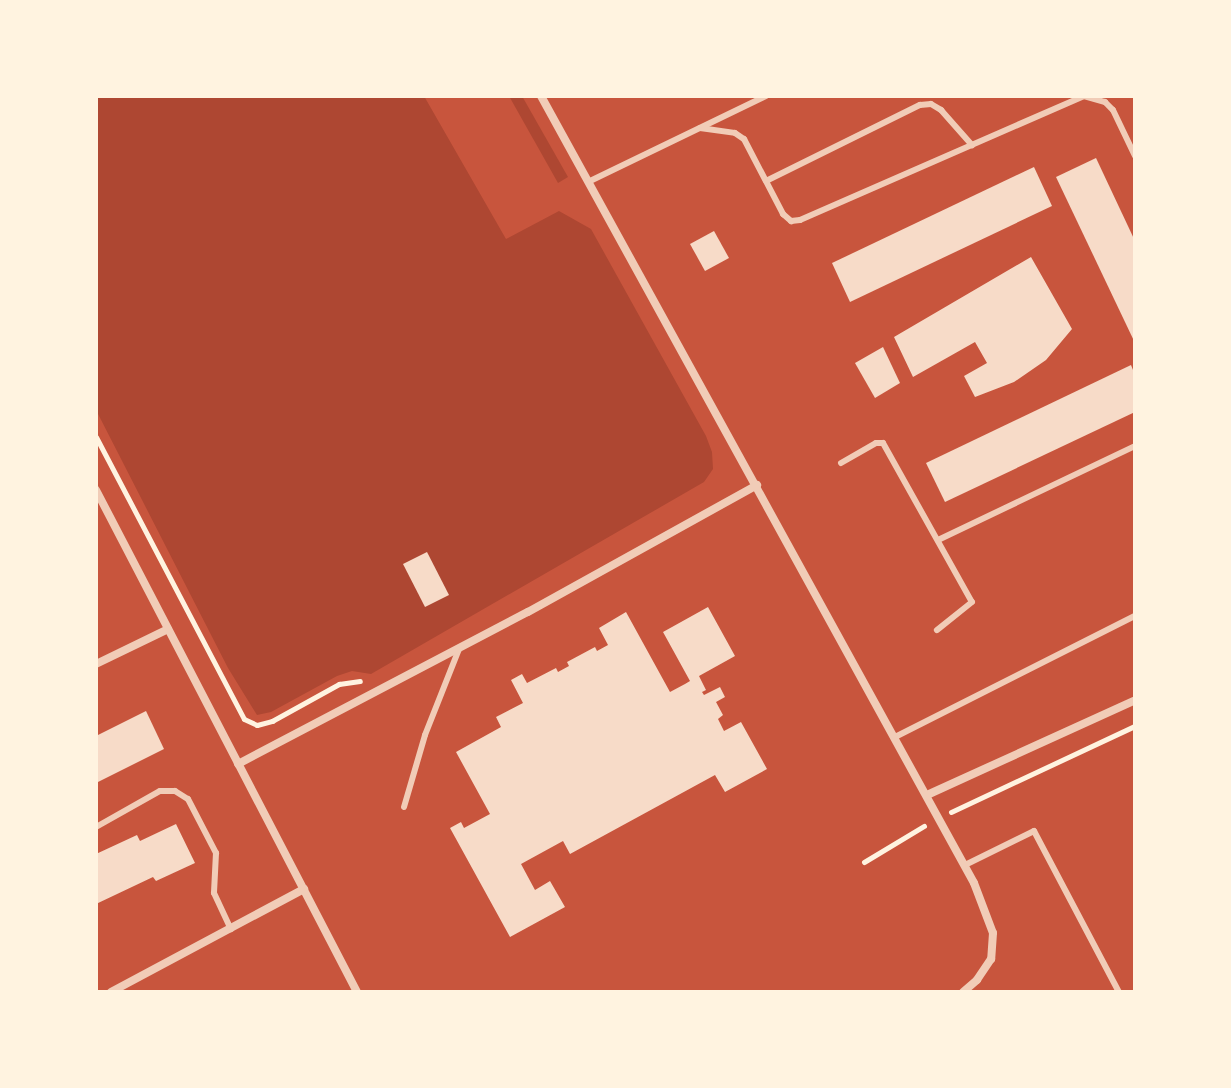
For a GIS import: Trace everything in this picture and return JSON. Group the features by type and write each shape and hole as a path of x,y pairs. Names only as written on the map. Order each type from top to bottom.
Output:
{"street":[{"path":"541,96 965,865 993,933 991,959 977,980 963,992"},
{"path":"238,764 459,649 757,485"},
{"path":"96,490 357,992"},
{"path":"96,664 168,629"},
{"path":"927,795 1135,700"},
{"path":"111,992 304,889"},
{"path":"977,980 983,992"}],"lane":[{"path":"588,182 766,96"},
{"path":"700,128 735,133 744,139 783,214 791,221 800,220 1084,96 1105,102 1113,110 1135,156"},
{"path":"766,181 920,105 931,104 941,110 972,145"},
{"path":"841,463 883,443 972,602 937,630"},
{"path":"938,540 1135,446"},
{"path":"895,737 1135,616"},
{"path":"404,807 425,735 459,649"},
{"path":"96,827 160,791 175,791 188,799 216,853 218,863 212,876 214,893 231,929"},
{"path":"965,865 1034,831 1119,992"}],"path":[{"path":"96,437 244,719 257,725 272,721 351,679 382,690"},
{"path":"864,862 939,817 1135,726"}],"shaded area":[{"path":"96,96 424,96 506,239 559,211 591,229 706,436 712,452 713,469 704,482 371,674 352,671 337,676 271,712 257,715 228,668 96,410"},
{"path":"509,96 522,96 568,177 558,183"}],"building":[{"path":"1096,158 1135,241 1135,343 1056,177"},
{"path":"1034,167 1052,206 850,302 832,263"},
{"path":"714,231 729,258 705,271 690,244"},
{"path":"1031,257 1072,329 1046,360 1014,382 975,397 964,376 987,363 975,342 913,377 894,337"},
{"path":"883,347 900,383 875,398 855,363"},
{"path":"1131,365 1135,375 1135,412 945,502 926,463"},
{"path":"427,552 449,595 425,607 403,564"},
{"path":"708,607 735,656 699,676 706,690 702,692 704,695 720,687 725,697 716,702 723,715 718,719 724,731 741,722 767,769 725,792 715,775 570,854 563,841 521,864 535,890 550,881 565,907 510,937 450,828 461,822 464,828 490,814 456,752 501,727 496,717 523,703 511,680 522,674 527,683 556,668 558,672 569,666 567,662 595,647 597,651 608,645 599,628 626,612 670,692 685,684 690,681 663,632"},
{"path":"146,711 164,749 96,783 96,736"},
{"path":"176,824 195,863 156,881 153,877 96,904 96,854 137,835 140,841"}]}
